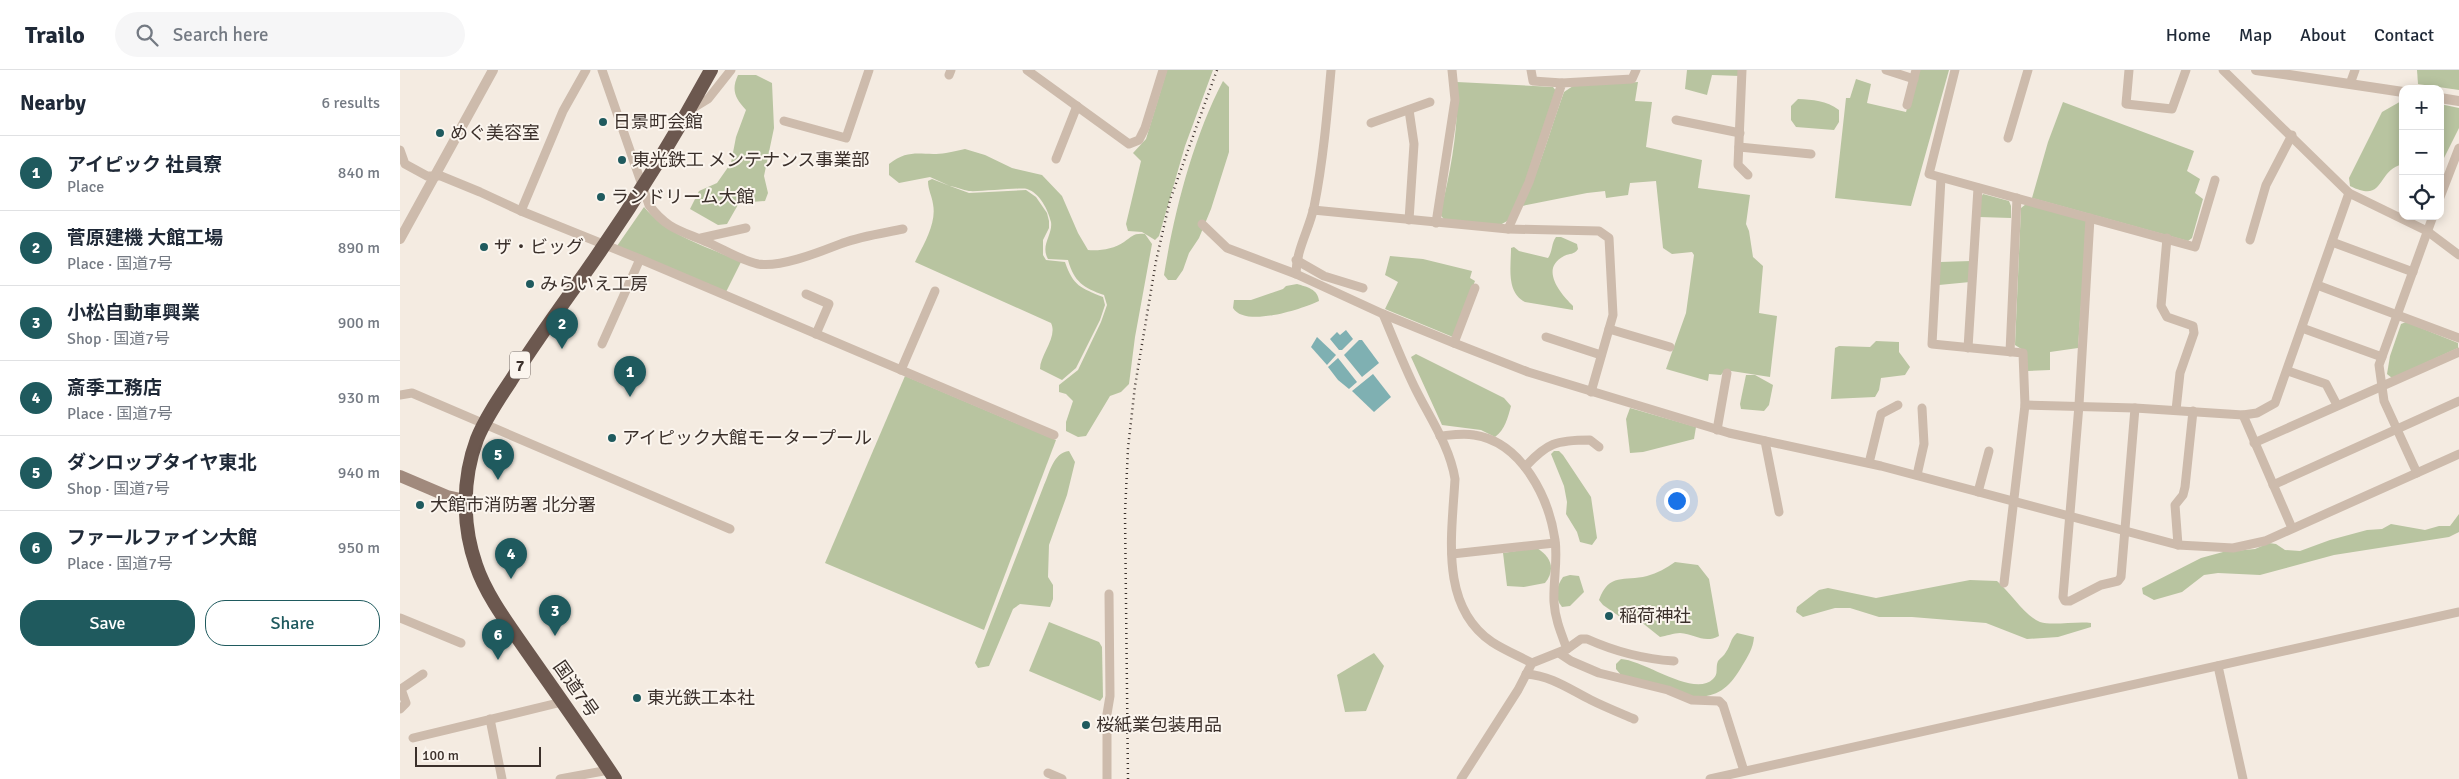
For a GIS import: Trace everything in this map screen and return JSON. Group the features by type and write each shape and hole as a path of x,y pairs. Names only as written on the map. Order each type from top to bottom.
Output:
{"highway":[{"name":"国道7号","path":"612,775 512,628 476,567 465,519 465,500 476,441 484,424 532,347 605,244 643,186 711,70"}],"main road":[{"path":"400,476 447,496 465,500"}],"street":[{"path":"400,238 493,70"},
{"path":"521,211 563,111 586,70"},
{"path":"602,70 649,204 659,219 678,232 743,259 761,264 786,261 827,251 844,243 903,229"},
{"path":"688,112 708,99 732,70"},
{"path":"784,121 846,138 870,70"},
{"path":"1028,70 1129,144 1139,140 1145,128 1163,70"},
{"path":"1296,274 1296,260 1313,210 1325,143 1330,70"},
{"path":"1436,223 1455,100 1452,70"},
{"path":"1531,70 1533,81 1562,83 1632,79 1636,70"},
{"path":"1742,70 1738,165 1748,176"},
{"path":"1886,70 1915,75 1907,105"},
{"path":"1955,70 1929,174 2195,247 2215,180"},
{"path":"2008,138 2028,70"},
{"path":"2128,70 2126,104 2172,109 2186,70"},
{"path":"2223,70 2292,135 2349,193 2427,231 2459,255"},
{"path":"2256,70 2399,91"},
{"path":"2350,84 2355,70"},
{"path":"1508,229 1529,182 1562,83"},
{"path":"2444,99 2459,101"},
{"path":"1371,123 1430,102"},
{"path":"1056,159 1077,106"},
{"path":"1409,110 1414,144 1409,220"},
{"path":"1676,120 1740,133"},
{"path":"2250,240 2266,185 2292,135"},
{"path":"1739,147 1811,154"},
{"path":"2444,187 2459,148"},
{"path":"400,150 405,164 434,177 442,176 1054,435"},
{"path":"1941,178 1932,344 2023,353 2025,405 2004,583"},
{"path":"1968,348 1978,188"},
{"path":"2025,405 2079,405 2243,415 2257,414 2275,403 2288,371 2349,193"},
{"path":"2010,352 2017,198"},
{"path":"1313,210 1508,229 1599,230 1609,238 1613,315 1591,392"},
{"path":"2090,218 2079,405 2063,597 2065,601 2070,601 2101,585 2118,581 2121,577 2135,408"},
{"path":"2417,473 2384,401 2379,365 2431,220"},
{"path":"1202,224 1227,248 1296,274 1384,314 1528,372 1717,430 1869,463 2178,545 2233,548 2265,541 2459,454"},
{"path":"698,239 746,228"},
{"path":"2167,238 2161,306 2167,317 2193,326 2194,333 2180,372 2176,410"},
{"path":"2332,242 2413,272"},
{"path":"602,344 640,259"},
{"path":"1296,260 1324,276 1363,288"},
{"path":"2317,285 2459,338"},
{"path":"1454,343 1474,288"},
{"path":"901,370 935,291"},
{"path":"806,294 829,304 816,334"},
{"path":"1384,314 1415,388 1440,436 1453,468 1455,479 1452,554 1454,584 1464,612 1472,623 1492,642 1532,663"},
{"path":"2302,328 2382,357"},
{"path":"1609,329 1670,347"},
{"path":"1546,336 1601,355"},
{"path":"2254,443 2459,352"},
{"path":"2288,371 2326,384 2338,405"},
{"path":"1717,430 1727,372"},
{"path":"400,395 412,392 730,529"},
{"path":"2273,484 2397,431 2459,401"},
{"path":"1869,463 1881,414 1898,405"},
{"path":"1917,476 1924,444 1922,408"},
{"path":"2178,545 2175,505 2183,495 2186,487 2192,411"},
{"path":"2243,415 2292,528"},
{"path":"1440,436 1474,435 1496,442 1518,459 1533,478 1546,503 1556,543 1555,609 1563,651 1571,661 1599,673 1668,690 1692,700 1719,701 1723,705 1744,771"},
{"path":"1525,468 1541,450 1553,442 1590,440 1599,447"},
{"path":"1765,441 1779,512"},
{"path":"1978,492 1989,451"},
{"path":"1452,554 1556,543"},
{"path":"1107,779 1107,714 1110,696 1109,594"},
{"path":"1710,779 2459,612"},
{"path":"400,618 461,643"},
{"path":"1465,778 1532,663 1563,651 1581,639 1586,639 1619,653 1648,660 1674,661"},
{"path":"2218,666 2243,779"},
{"path":"400,709 406,703 401,689 423,674"},
{"path":"1526,674 1541,675 1553,679 1590,700 1634,719"},
{"path":"413,738 562,702"},
{"path":"490,719 502,779"},
{"path":"1048,774 1062,779"},
{"path":"560,779 612,775"}],"green space":[{"path":"1167,70 1213,70 1185,146 1159,236 1155,240 1142,232 1128,231 1126,224 1141,161 1133,153 1146,139"},
{"path":"1687,70 1740,70 1740,76 1712,75 1707,95 1685,89"},
{"path":"1918,70 1949,70 1911,206 1835,198 1846,98 1850,98 1856,79 1871,84 1867,103 1906,112"},
{"path":"2417,70 2459,70 2459,90 2444,88 2444,85 2418,84"},
{"path":"738,75 756,75 772,83 774,128 764,176 768,193 765,201 739,203 727,224 718,225 690,209 699,191 717,183 731,163 736,137 746,110 735,94"},
{"path":"1223,81 1229,87 1229,152 1211,209 1199,238 1189,253 1183,270 1176,280 1168,280 1164,275 1179,201 1194,151 1212,103"},
{"path":"1457,82 1553,87 1557,92 1525,184 1509,220 1500,225 1445,221 1440,214 1448,182 1453,149 1457,116"},
{"path":"1638,82 1635,101 1652,102 1646,147 1702,160 1698,188 1750,195 1746,224 1753,257 1763,266 1759,313 1777,316 1770,377 1725,370 1721,375 1709,374 1708,381 1666,369 1686,313 1694,255 1692,252 1672,254 1663,248 1656,181 1630,183 1628,195 1606,198 1605,191 1522,206 1540,164 1564,92 1573,86"},
{"path":"1798,99 1824,102 1839,110 1839,122 1834,130 1796,127 1791,120 1791,106"},
{"path":"2063,102 2194,151 2187,171 2200,179 2195,193 2203,199 2192,238 2188,241 2032,198 2048,142"},
{"path":"2399,102 2399,166 2388,173 2375,189 2361,191 2350,186 2349,178 2382,112"},
{"path":"2444,105 2459,108 2459,128 2444,158"},
{"path":"965,149 985,155 1012,168 1042,175 1062,196 1078,233 1088,250 1111,248 1138,234 1145,234 1152,244 1135,337 1129,384 1121,392 1110,396 1086,436 1078,437 1066,431 1066,422 1073,401 1066,394 1059,392 1059,385 1078,370 1107,305 1104,295 1085,287 1073,274 1068,260 1048,259 1045,249 1051,222 1043,203 1032,191 1024,189 969,191 950,186 930,177 899,183 889,175 889,164 911,154 949,153"},
{"path":"932,179 969,193 1026,190 1036,197 1047,213 1049,221 1049,228 1043,240 1043,255 1046,260 1065,262 1071,276 1079,285 1103,297 1105,305 1100,320 1076,368 1062,380 1040,369 1051,340 1053,328 1051,323 915,262 933,219 933,204 928,181"},
{"path":"1983,194 2009,201 2011,218 1979,217 1980,199"},
{"path":"2026,204 2087,220 2078,348 2050,352 2050,370 2027,371 2026,352 2015,345 2021,208"},
{"path":"644,207 665,226 689,240 741,262 726,292 617,246"},
{"path":"1556,237 1561,237 1577,244 1578,249 1576,251 1557,261 1553,268 1558,288 1573,306 1573,310 1525,302 1519,298 1512,286 1510,271 1511,248 1514,247 1519,251 1548,258"},
{"path":"1390,256 1423,259 1472,271 1470,278 1475,281 1453,337 1385,309 1398,282 1385,275"},
{"path":"1971,261 1970,282 1939,285 1940,262"},
{"path":"1297,284 1314,291 1319,301 1287,312 1261,317 1239,314 1233,308 1234,300 1251,300 1283,289 1286,286"},
{"path":"2406,322 2458,343 2458,348 2392,378 2387,374 2390,356 2401,324"},
{"path":"1876,341 1899,342 1899,352 1910,367 1905,375 1881,378 1879,390 1875,397 1831,399 1835,348 1839,346 1870,347"},
{"path":"1416,354 1504,398 1511,406 1506,423 1501,431 1495,437 1481,430 1442,425 1411,357"},
{"path":"1746,375 1755,375 1773,385 1769,405 1764,411 1741,409 1740,404"},
{"path":"905,376 1056,440 984,630 825,563"},
{"path":"1630,408 1696,427 1694,439 1643,452 1630,453 1626,419"},
{"path":"1069,451 1075,462 1067,495 1049,545 1048,577 1053,585 1053,599 1050,607 1020,604 1013,609 989,666 978,668 975,663 1050,469 1059,455"},
{"path":"1554,451 1559,451 1563,455 1591,497 1597,538 1592,545 1580,542 1577,532 1566,514 1567,502 1564,486 1551,454"},
{"path":"2459,514 2459,532 2449,537 2334,555 2260,575 2218,573 2204,575 2182,592 2154,600 2143,594 2142,588 2201,558 2223,552 2255,549 2269,543 2276,544 2285,550 2300,551 2330,540 2367,530 2382,529 2391,524 2425,530 2439,526 2450,526"},
{"path":"1537,548 1549,559 1551,568 1545,583 1524,587 1507,586 1503,553"},
{"path":"1675,562 1698,565 1709,579 1719,636 1704,639 1675,633 1660,637 1640,621 1626,621 1599,600 1607,585 1613,582 1647,576"},
{"path":"1570,575 1579,576 1584,592 1570,606 1562,607 1558,600 1557,588 1563,577"},
{"path":"1970,580 1997,581 2029,615 2040,622 2051,624 2091,623 2091,627 2058,637 2027,639 1986,623 1912,617 1879,617 1850,608 1835,608 1803,617 1796,612 1797,607 1819,590 1828,588 1876,598"},
{"path":"1049,622 1099,642 1102,647 1103,697 1100,701 1029,671"},
{"path":"1737,633 1754,637 1750,652 1733,680 1722,690 1709,696 1692,696 1621,675 1616,669 1616,664 1621,659 1631,661 1682,681 1705,684 1715,677 1718,661 1728,649"},
{"path":"1374,653 1384,666 1366,711 1345,712 1337,675"}],"water":[{"path":"1346,330 1353,339 1342,350 1339,350 1330,339 1337,332 1340,335"},
{"path":"1317,337 1336,355 1327,365 1311,347"},
{"path":"1359,340 1362,340 1379,363 1362,377 1344,355"},
{"path":"1338,358 1357,382 1349,389 1338,380 1328,367"},
{"path":"1373,374 1391,397 1374,412 1352,391"}],"railway":[{"path":"1128,779 1125,513 1128,448 1135,386 1156,261 1170,200 1217,70"}],"place":[{"name":"日景町会館","path":"603,122"},
{"name":"めぐ美容室","path":"440,133"},
{"name":"東光鉄工 メンテナンス事業部","path":"622,160"},
{"name":"ランドリーム大館","path":"601,197"},
{"name":"ザ・ビッグ","path":"484,247"},
{"name":"みらいえ工房","path":"530,284"},
{"name":"菅原建機 大館工場","path":"562,349"},
{"name":"アイピック 社員寮","path":"630,397"},
{"name":"アイピック大館モータープール","path":"612,438"},
{"name":"ダンロップタイヤ東北","path":"498,480"},
{"name":"大館市消防署 北分署","path":"420,505"},
{"name":"斎季工務店","path":"511,579"},
{"name":"稲荷神社","path":"1609,616"},
{"name":"小松自動車興業","path":"555,636"},
{"name":"ファールファイン大館","path":"498,660"},
{"name":"東光鉄工本社","path":"637,698"},
{"name":"桜紙業包装用品","path":"1086,725"}]}
